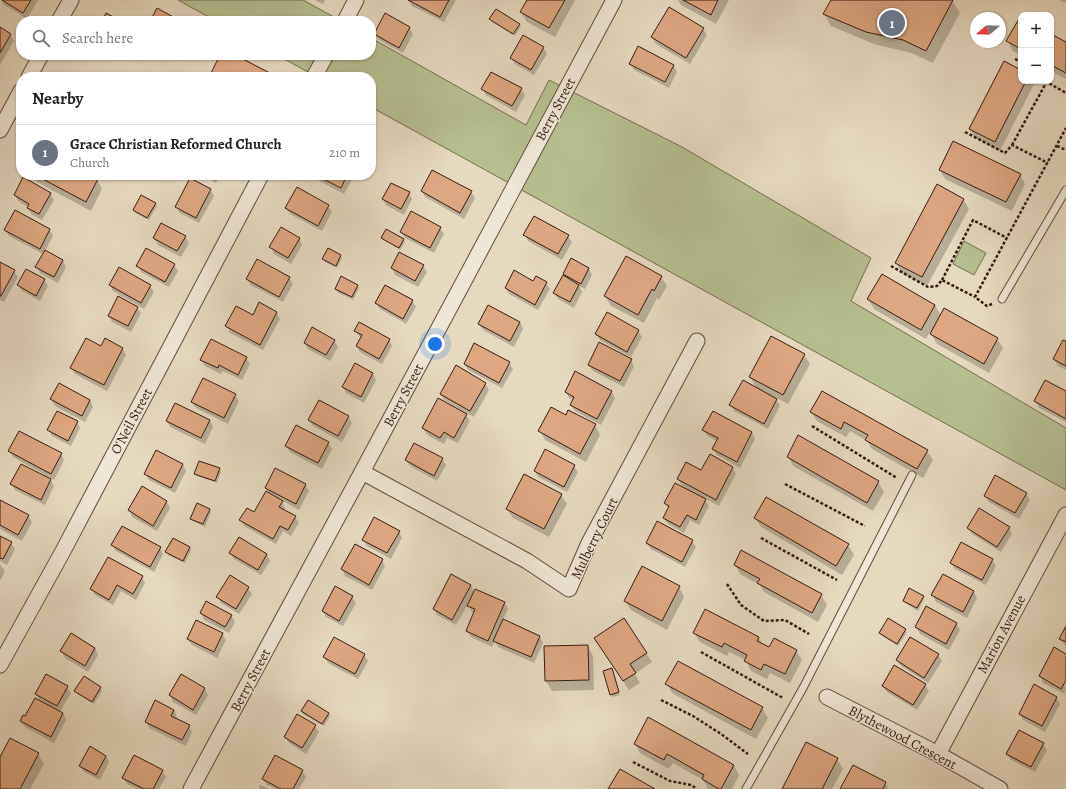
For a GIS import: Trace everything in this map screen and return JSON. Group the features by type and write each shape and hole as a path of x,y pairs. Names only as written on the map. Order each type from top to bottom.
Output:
{"street":[{"path":"62,16 71,0"},
{"path":"348,16 356,0"},
{"name":"Berry Street","path":"191,789 614,0"},
{"path":"32,72 38,60"},
{"path":"317,72 323,60"},
{"path":"0,130 16,101"},
{"name":"O'Neil Street","path":"0,665 67,544 258,180"},
{"name":"Mulberry Court","path":"362,472 527,561 569,590 589,543 697,341"},
{"name":"Marion Avenue","path":"938,754 1066,515"},
{"name":"Blythewood Crescent","path":"827,697 938,754 1000,789"}],"lane":[{"path":"1002,299 1066,190"},
{"path":"746,789 794,704 912,475"}],"path":[{"path":"965,132 1005,153 1012,145 1045,84"},
{"path":"1050,84 1066,93"},
{"path":"975,297 1066,128"},
{"path":"1012,145 1048,163"},
{"path":"1057,146 1066,150"},
{"path":"891,266 928,287 937,286 942,280 974,220 1007,238"},
{"path":"942,280 975,297 987,306 1002,299"},
{"path":"812,426 908,484"},
{"path":"785,484 865,526"},
{"path":"760,538 837,580"},
{"path":"727,584 741,605 764,621 785,620 809,634"},
{"path":"701,652 794,704"},
{"path":"661,700 693,716 748,754"},
{"path":"633,762 670,781 691,785 697,789"}],"green space":[{"path":"178,0 303,0 332,16 207,16"},
{"path":"376,41 526,125 549,80 682,147 871,258 851,301 1066,428 1066,490 376,110 376,72 308,72 286,60 376,60"},
{"path":"964,241 986,253 974,275 953,264"}],"building":[{"path":"2,0 31,0 23,13"},
{"path":"408,0 449,0 440,17"},
{"path":"527,0 565,0 549,28 520,12"},
{"path":"683,0 718,0 711,15"},
{"path":"831,0 953,0 926,51 903,40 866,32 823,14"},
{"path":"669,7 704,28 686,58 651,37"},
{"path":"157,8 172,16 153,16"},
{"path":"496,9 520,24 513,34 489,19"},
{"path":"106,13 112,16 104,16"},
{"path":"385,13 410,27 399,48 376,35 376,30"},
{"path":"1018,20 1018,47 1006,41"},
{"path":"0,27 11,34 0,53"},
{"path":"523,35 544,47 531,70 510,58"},
{"path":"1054,36 1066,42 1066,73 1054,67"},
{"path":"638,46 674,65 665,82 629,64"},
{"path":"218,60 245,60 268,72 212,72"},
{"path":"1004,61 1018,68 1018,84 1024,84 995,142 969,129"},
{"path":"491,72 522,88 512,106 481,89"},
{"path":"953,141 1021,174 1006,202 939,170"},
{"path":"432,170 472,191 460,213 421,191"},
{"path":"22,180 28,180 51,193 39,214 27,208 29,204 14,195"},
{"path":"44,180 97,180 86,202"},
{"path":"189,180 194,180 211,189 196,218 175,207"},
{"path":"325,180 345,180 341,188"},
{"path":"391,183 410,192 401,209 382,199"},
{"path":"937,184 964,199 922,277 895,263"},
{"path":"297,187 329,205 318,226 285,208"},
{"path":"141,195 156,203 147,218 133,210"},
{"path":"15,210 50,229 40,249 4,230"},
{"path":"411,211 441,227 430,248 400,232"},
{"path":"534,216 569,235 558,254 523,235"},
{"path":"161,223 186,236 177,251 153,238"},
{"path":"281,227 300,238 288,258 269,247"},
{"path":"386,229 404,239 399,248 381,238"},
{"path":"146,248 175,264 165,282 136,266"},
{"path":"328,248 341,255 336,266 322,259"},
{"path":"45,250 63,260 54,277 35,267"},
{"path":"399,252 424,265 415,281 391,268"},
{"path":"626,256 662,276 654,291 652,289 638,315 604,296"},
{"path":"571,258 589,268 581,284 563,274"},
{"path":"257,259 290,277 279,297 246,279"},
{"path":"0,262 15,270 1,296 0,296"},
{"path":"119,267 151,285 141,303 109,285"},
{"path":"26,269 45,279 36,296 17,285"},
{"path":"514,270 533,281 536,276 547,282 535,305 505,288"},
{"path":"882,274 935,305 921,330 867,299"},
{"path":"563,275 579,285 570,302 553,293"},
{"path":"341,276 358,285 352,297 335,289"},
{"path":"385,285 413,300 403,319 375,303"},
{"path":"118,296 138,307 128,326 108,316"},
{"path":"259,302 277,312 260,345 225,326 236,306 253,315"},
{"path":"488,305 520,322 510,341 478,324"},
{"path":"944,308 998,338 984,364 930,334"},
{"path":"607,312 639,330 627,352 595,334"},
{"path":"359,322 390,339 379,359 356,346 362,335 354,331"},
{"path":"312,327 335,340 326,355 304,343"},
{"path":"771,336 805,354 783,395 749,377"},
{"path":"86,338 101,346 105,338 123,348 104,385 70,368"},
{"path":"211,339 247,357 238,375 219,365 218,368 200,360"},
{"path":"1063,340 1066,341 1066,366 1053,359"},
{"path":"599,342 632,359 620,381 588,365"},
{"path":"474,343 510,362 499,383 464,364"},
{"path":"355,363 373,373 361,397 342,387"},
{"path":"456,365 486,383 470,411 440,394"},
{"path":"575,371 612,391 597,419 570,405 574,397 565,392"},
{"path":"203,378 236,394 224,418 191,402"},
{"path":"743,380 777,399 764,424 729,405"},
{"path":"1045,380 1066,391 1066,419 1034,401"},
{"path":"59,383 90,400 82,416 50,399"},
{"path":"822,391 928,450 917,469 865,440 868,435 844,422 841,429 810,412"},
{"path":"438,398 467,414 454,438 444,432 440,438 422,428"},
{"path":"319,400 349,416 338,436 308,420"},
{"path":"175,403 210,420 201,438 166,421"},
{"path":"551,407 566,415 568,410 596,424 580,454 538,431"},
{"path":"57,411 78,421 68,441 47,430"},
{"path":"713,411 752,432 737,462 712,449 718,438 702,430"},
{"path":"296,425 329,442 318,463 285,446"},
{"path":"19,431 62,453 51,474 8,451"},
{"path":"798,435 879,481 867,503 787,457"},
{"path":"414,443 443,458 434,476 405,460"},
{"path":"545,449 575,465 564,487 534,471"},
{"path":"156,450 183,464 171,488 144,474"},
{"path":"710,454 733,467 716,500 677,479 686,462 701,470"},
{"path":"199,461 220,468 215,481 194,474"},
{"path":"21,464 51,479 41,500 10,484"},
{"path":"275,468 306,484 296,504 265,488"},
{"path":"524,474 562,494 544,529 506,509"},
{"path":"995,475 1027,493 1015,513 984,496"},
{"path":"675,483 706,499 696,520 687,515 680,527 663,518 669,506 664,503"},
{"path":"142,486 167,501 153,526 128,510"},
{"path":"266,491 283,501 279,507 296,516 288,530 280,526 273,539 239,520 247,508 254,512"},
{"path":"766,497 849,544 836,566 754,518"},
{"path":"0,500 29,515 18,535 0,525"},
{"path":"197,503 210,509 203,524 190,519"},
{"path":"979,508 1010,527 997,547 967,528"},
{"path":"374,517 400,531 387,553 362,540"},
{"path":"657,521 693,540 682,562 646,543"},
{"path":"122,526 161,547 150,567 111,545"},
{"path":"0,536 12,542 3,559 0,558"},
{"path":"239,537 267,554 258,570 229,553"},
{"path":"173,538 190,547 183,561 165,552"},
{"path":"961,542 993,559 982,580 950,563"},
{"path":"355,544 383,559 369,585 341,569"},
{"path":"741,550 822,594 812,613 757,583 760,579 734,565"},
{"path":"108,557 143,576 133,594 117,585 109,600 90,589"},
{"path":"642,566 680,586 662,621 624,601"},
{"path":"451,574 471,585 452,620 433,609"},
{"path":"943,574 974,591 963,612 931,595"},
{"path":"230,575 249,587 236,609 216,597"},
{"path":"335,586 353,596 339,621 322,611"},
{"path":"909,588 924,596 917,608 903,601"},
{"path":"475,589 505,602 488,641 466,631 475,609 467,606"},
{"path":"206,601 232,615 225,627 200,613"},
{"path":"926,606 957,623 946,644 915,627"},
{"path":"705,609 759,637 757,641 769,647 774,638 797,650 785,674 764,664 761,670 744,661 747,655 724,643 722,647 693,633"},
{"path":"624,618 647,653 630,664 636,673 623,681 594,638"},
{"path":"888,618 906,629 897,644 879,633"},
{"path":"503,619 540,636 531,657 493,641"},
{"path":"196,620 223,633 214,652 187,639"},
{"path":"1066,626 1066,642 1059,639"},
{"path":"71,633 95,648 85,666 60,651"},
{"path":"334,637 365,654 355,674 323,657"},
{"path":"910,637 939,654 924,678 896,660"},
{"path":"588,645 589,680 545,681 544,646"},
{"path":"1054,647 1066,654 1066,680 1061,689 1039,676"},
{"path":"678,661 763,707 751,730 665,684"},
{"path":"894,665 926,684 913,705 882,686"},
{"path":"612,668 619,692 610,695 603,671"},
{"path":"46,674 68,686 57,706 35,694"},
{"path":"181,674 205,688 193,710 169,695"},
{"path":"84,676 101,687 92,702 74,691"},
{"path":"1034,684 1057,697 1042,726 1019,714"},
{"path":"35,698 63,713 51,737 20,721 23,715 25,716"},
{"path":"155,700 174,710 171,716 190,725 182,740 145,722"},
{"path":"308,700 329,713 322,724 301,711"},
{"path":"297,714 316,725 302,748 284,737"},
{"path":"648,717 734,765 721,789 702,779 704,775 667,754 664,760 634,744"},
{"path":"1019,730 1044,743 1031,767 1006,754"},
{"path":"10,738 39,753 20,789 0,789 0,757"},
{"path":"806,742 838,758 822,789 782,789"},
{"path":"90,746 106,756 96,775 79,766"},
{"path":"134,755 163,770 153,789 144,789 122,778"},
{"path":"275,755 303,770 293,789 281,789 262,779"},
{"path":"853,765 886,782 883,789 840,789"},
{"path":"620,769 655,789 608,789"}],"place":[{"name":"Grace Christian Reformed Church","path":"892,23"}]}
